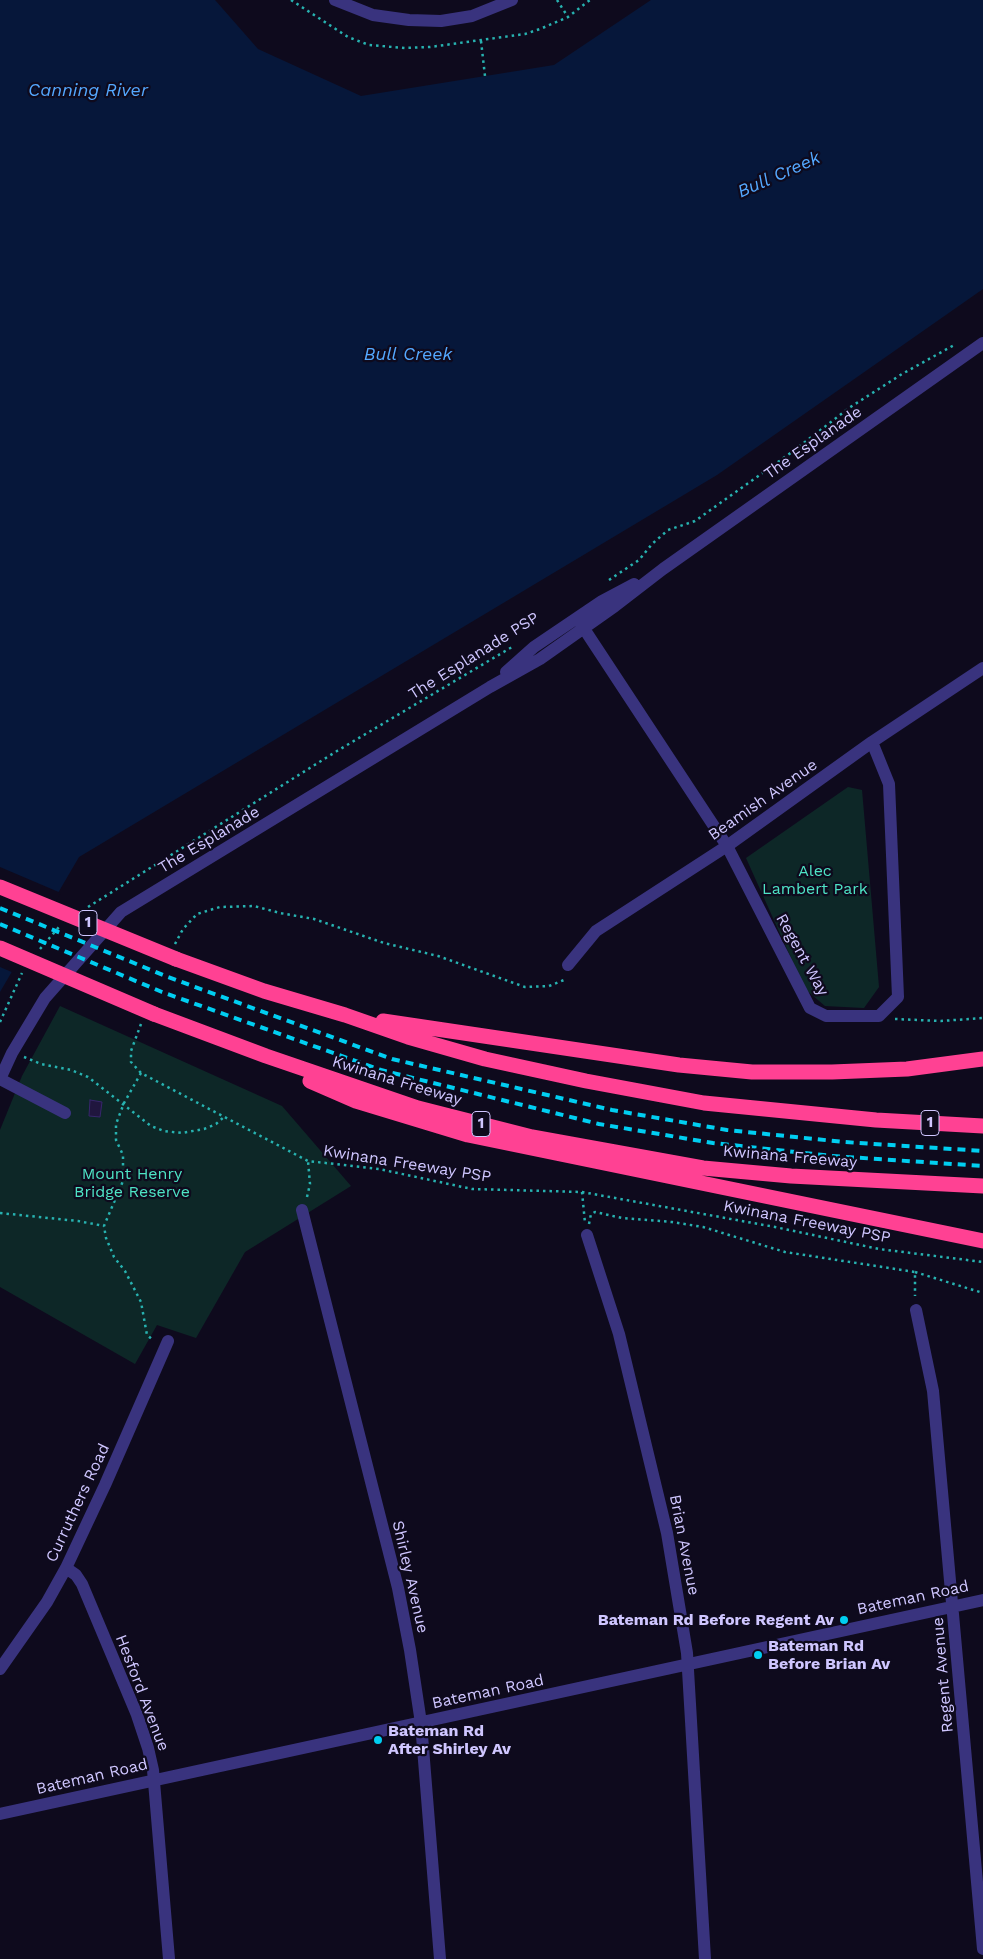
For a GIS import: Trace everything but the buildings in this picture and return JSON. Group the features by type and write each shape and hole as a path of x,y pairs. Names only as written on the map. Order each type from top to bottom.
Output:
{"highway":[{"name":"1","path":"0,888 175,952 264,991 345,1015 408,1037 485,1059 586,1082 704,1103 856,1119 983,1126"},
{"name":"Kwinana Freeway","path":"0,948 148,1017 168,1020 418,1108 532,1137 703,1168 791,1176 983,1186"},
{"path":"345,1015 679,1065 752,1072 832,1072 907,1069 983,1059"},
{"path":"168,1020 356,1101 468,1135 983,1241"}],"street":[{"path":"335,0 373,15 409,20 441,20 472,16 507,1"},
{"name":"The Esplanade","path":"0,1079 12,1053 45,998 121,912 490,687 534,646 580,623 610,596 663,569 983,343"},
{"name":"Regent Way","path":"580,623 726,846 810,1008 826,1016 879,1016"},
{"name":"Beamish Avenue","path":"568,965 596,931 726,846 872,742 983,668"},
{"path":"872,742 889,784 898,997 879,1016"},
{"path":"0,1079 66,1113"},
{"name":"Shirley Avenue","path":"302,1210 398,1588 410,1650 421,1723 440,1959"},
{"name":"Brian Avenue","path":"587,1235 619,1334 667,1533 687,1664 705,1959"},
{"name":"Regent Avenue","path":"916,1310 933,1391 983,1950"},
{"name":"Curruthers Road","path":"0,1669 47,1602 66,1568 168,1342"},
{"name":"Hesford Avenue","path":"66,1568 76,1575 82,1584 126,1689 148,1748 154,1780 169,1959"},
{"name":"Bateman Road","path":"0,1814 983,1600"}],"path":[{"path":"557,0 568,17"},
{"path":"480,41 485,76"},
{"path":"602,585 639,560 652,544 668,530 695,521 792,452 848,408 902,374 958,343"},
{"name":"The Esplanade PSP","path":"87,908 337,751 513,646"},
{"path":"175,952 183,929 197,914 220,907 254,906 314,919 384,943 438,956 525,988 549,986 564,980 568,965"},
{"path":"38,951 62,924"},
{"path":"0,1022 22,973"},
{"path":"879,1016 903,1020 983,1018"},
{"path":"148,1017 130,1051 131,1062 140,1073 124,1103 116,1124 116,1140 123,1154 123,1181 104,1226 106,1238 114,1257 125,1271 141,1302 147,1335 153,1340 168,1342"},
{"path":"12,1053 41,1064 71,1070 88,1077 124,1103 151,1126 164,1131 182,1133 204,1129 216,1124 225,1116"},
{"name":"Kwinana Freeway PSP","path":"140,1073 308,1161 379,1170 472,1189 582,1192 774,1227 880,1249 983,1262"},
{"path":"302,1210 310,1184 308,1161"},
{"path":"582,1192 587,1235"},
{"path":"587,1235 591,1214 595,1212 622,1218 672,1222 703,1227 785,1252 915,1272 983,1293"},
{"path":"0,1213 78,1220 104,1226"},
{"path":"915,1272 916,1310"}],"green space":[{"name":"Alec Lambert Park","path":"848,787 862,790 879,987 864,1008 825,1006 805,989 746,858"},
{"name":"Mount Henry Bridge Reserve","path":"60,1006 282,1106 351,1186 245,1252 196,1338 157,1325 135,1364 0,1287 0,1130 22,1076"}],"water":[{"name":"Bull Creek","path":"0,0 215,0 258,49 361,96 554,65 651,0 983,0 983,289 717,475 79,857 0,992"}],"pier":[{"path":"0,867 61,893 14,973 0,967"}],"railway":[{"path":"0,908 168,977 392,1059 612,1110 727,1130 844,1142 983,1151"},
{"path":"0,924 162,992 381,1070 599,1124 713,1143 832,1156 983,1166"}],"place":[{"name":"Bateman Rd Before Regent Av","path":"844,1620"},
{"name":"Bateman Rd Before Brian Av","path":"758,1655"},
{"name":"Bateman Rd After Shirley Av","path":"378,1740"}],"water label":[{"name":"Canning River","path":"88,91"}]}
